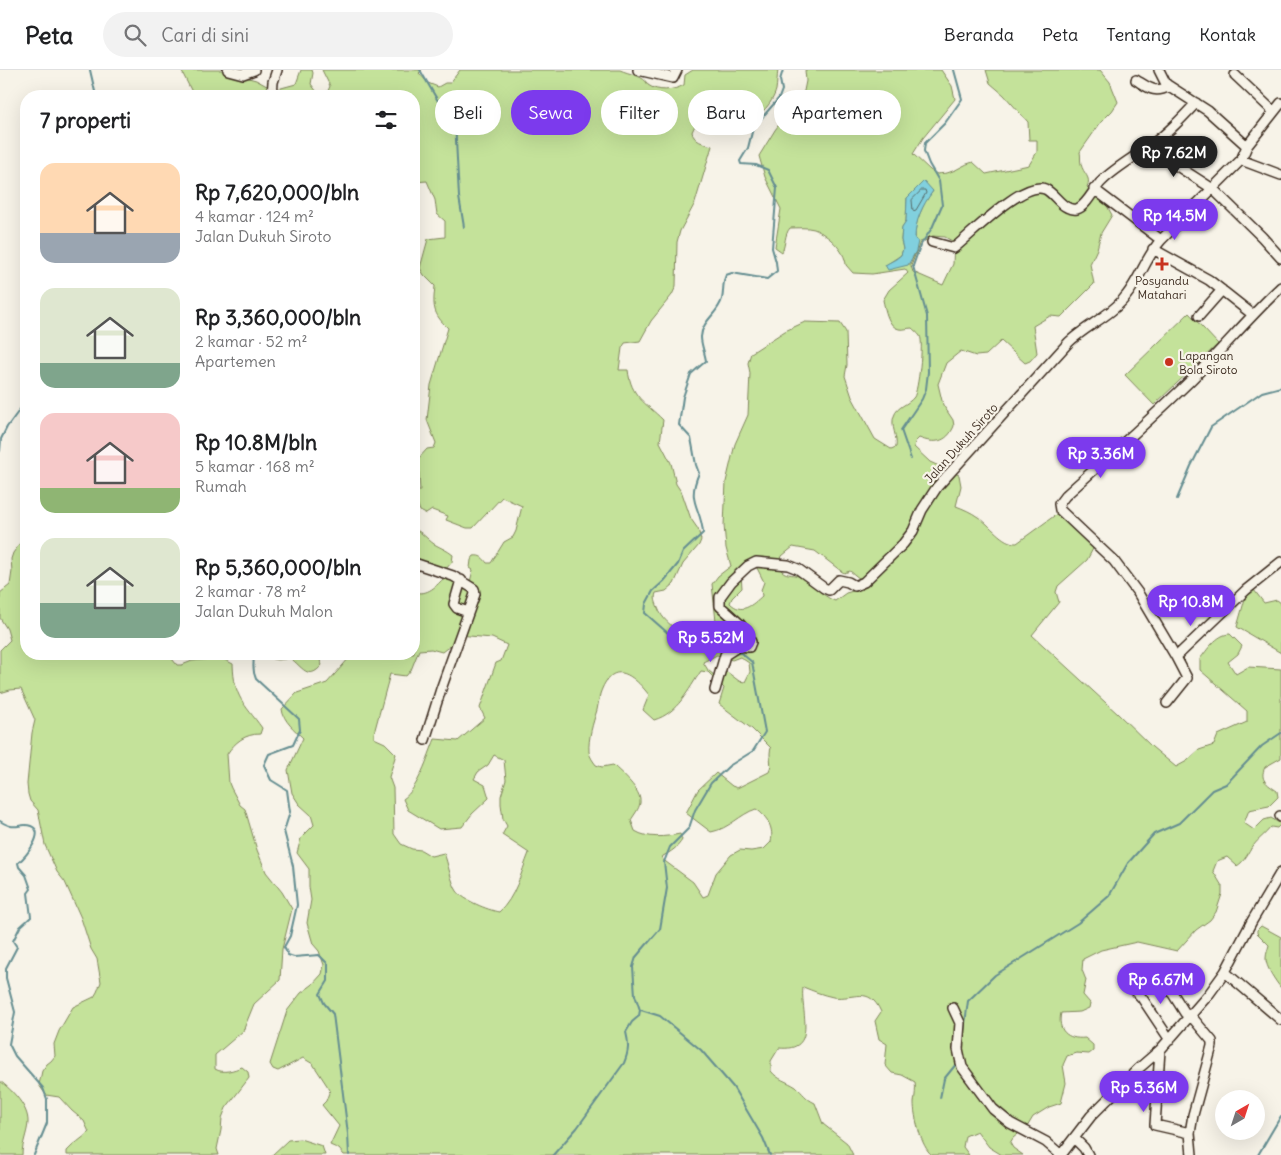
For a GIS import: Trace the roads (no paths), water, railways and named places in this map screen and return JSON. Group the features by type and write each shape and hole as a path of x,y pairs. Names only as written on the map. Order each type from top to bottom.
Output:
{"street":[{"path":"228,70 243,74 254,70"},
{"path":"272,90 273,82 278,70"},
{"path":"644,71 673,78 677,70"},
{"path":"1159,70 1164,81 1169,86 1208,111 1247,146"},
{"path":"1235,75 1273,111"},
{"path":"1136,80 1152,90 1159,91 1169,86"},
{"name":"Jalan Dukuh Siroto","path":"715,690 726,655 739,646 746,648 751,642 740,624 719,603 720,597 738,575 756,562 788,565 798,569 828,590 839,580 855,586 864,582 903,544 913,531 922,510 936,487 1069,342 1126,297 1160,240 1241,160 1247,146 1281,102"},
{"path":"932,242 954,248 992,214 1035,188 1045,190 1067,208 1077,209 1084,204 1102,180 1167,133 1196,103"},
{"path":"1151,145 1171,162 1213,189 1281,258"},
{"path":"1241,160 1281,175"},
{"path":"1094,189 1160,240"},
{"path":"1153,249 1182,264 1222,290 1252,314"},
{"path":"1167,703 1187,678 1176,656 1138,593 1114,561 1060,510 1059,504 1064,496 1192,379 1252,314 1281,287"},
{"path":"1199,316 1222,290"},
{"path":"1176,656 1246,590 1281,562"},
{"path":"420,565 461,580 474,590 475,594 441,689 426,740"},
{"path":"461,580 454,604 457,608 468,612"},
{"path":"953,1008 960,1023 961,1062 993,1109 1010,1123 1046,1142 1061,1155 1109,1097 1160,1050 1191,1016 1225,972 1281,872"},
{"path":"1225,972 1281,1020"},
{"path":"1131,986 1142,998 1170,1040"},
{"path":"1165,986 1173,994 1185,1013 1191,1016 1211,1039 1212,1046 1190,1133 1192,1155"},
{"path":"1160,1050 1155,1125 1190,1133"},
{"path":"1074,1138 1088,1155"}],"water":[{"path":"924,181 933,191 922,208 918,220 915,232 915,239 918,241 916,251 908,265 888,270 885,265 901,255 903,249 901,240 902,227 906,221 907,198"}],"waterway":[{"path":"90,70 95,90"},
{"path":"420,70 438,101 455,121 459,197 464,227"},
{"path":"729,649 670,635 645,613 646,604 653,591 678,564 683,552 703,533 694,498 695,483 699,473 691,438 679,425 683,397 691,374 706,361 701,340 702,331 720,304 726,275 732,273 767,279 777,271 772,248 777,188 768,170 756,165 741,164 740,161 748,148 753,128 779,98 782,90 780,80 783,70"},
{"path":"911,459 901,430 922,399 926,389 928,372 927,316 913,266 920,246 932,228 942,205 939,181 924,151 925,143 945,123 962,99 954,70"},
{"path":"1177,499 1211,427 1262,392 1281,387"},
{"path":"0,451 1,439 20,409"},
{"path":"640,1010 635,995 633,967 636,957 660,929 667,888 664,862 670,847 689,828 695,810 711,783 729,766 753,751 765,732 752,662 741,653 736,652"},
{"path":"253,660 256,679 299,719 300,730 293,745 269,754 264,765 271,780 287,790 290,812 284,831 293,866 297,905 290,936 284,947 288,955 294,957 319,955 328,964 328,981 320,994 324,1003 333,1014 349,1155"},
{"path":"964,1031 968,1001 995,975 1078,923 1109,896 1128,863 1154,834 1179,823 1212,790 1226,784 1262,746 1281,733"},
{"path":"0,821 10,826 31,826 37,833 33,844 18,863 26,875 31,889 28,893 31,917 20,927 13,941 17,947 6,968 6,978 15,1012 9,1044 15,1056 43,1088 47,1099 47,1123 34,1155"},
{"path":"553,1155 577,1128 624,1063 628,1048 626,1032 632,1022 639,1016 640,1010"},
{"path":"641,1010 660,1016 701,1050 733,1087 763,1138 770,1155"},
{"path":"963,1035 963,1051"},
{"path":"940,1098 944,1079 957,1063"},
{"path":"1258,1155 1281,1116"}],"place":[{"name":"Posyandu Matahari","path":"1162,264"},
{"name":"Lapangan Bola Siroto","path":"1169,362"}]}
